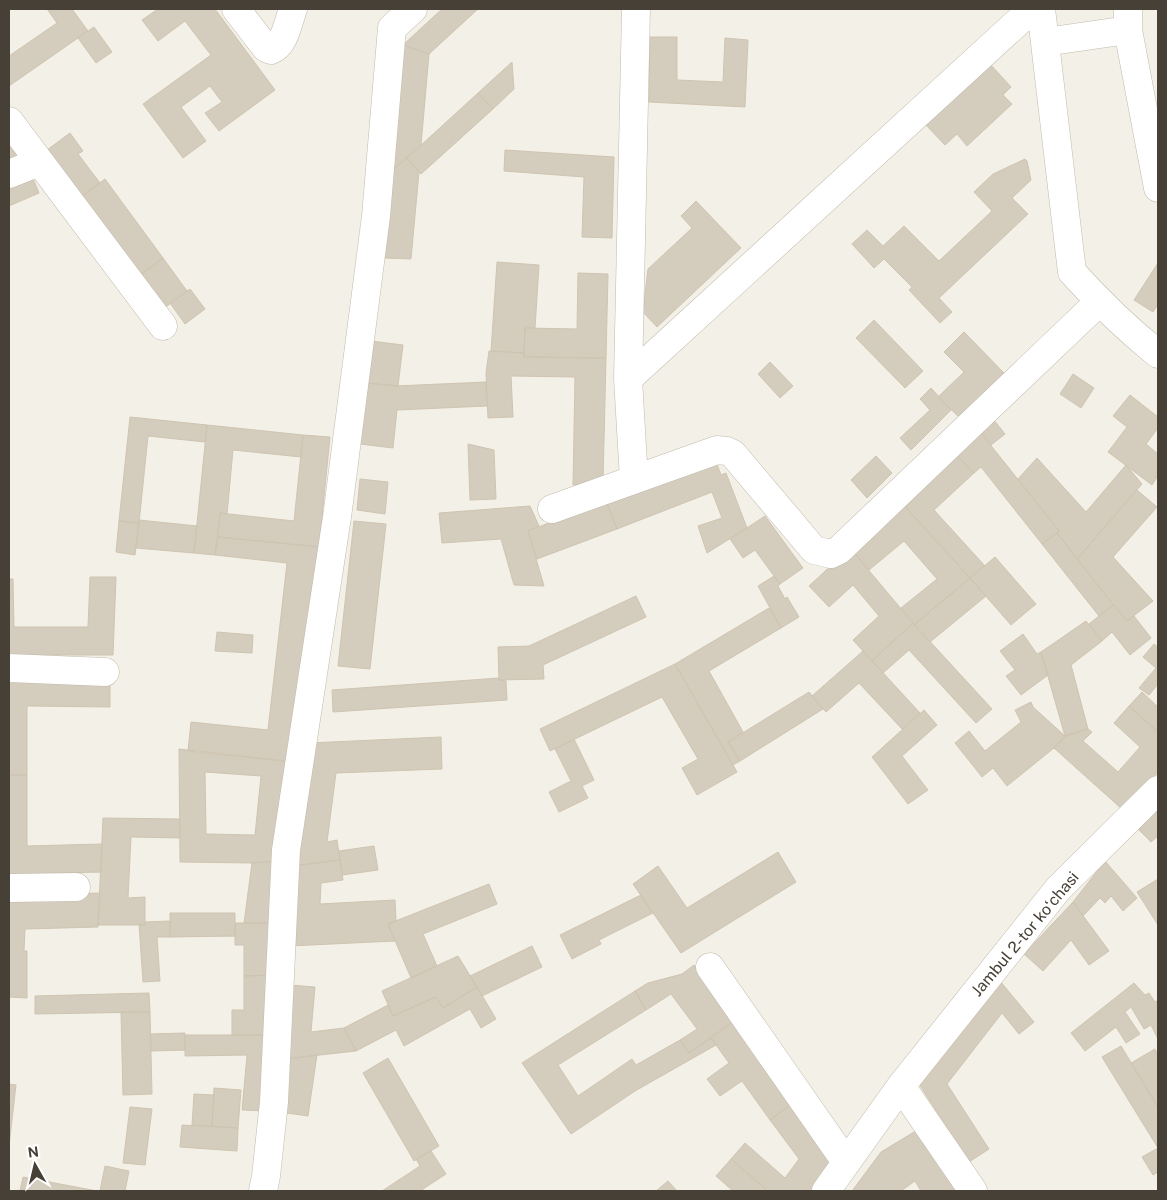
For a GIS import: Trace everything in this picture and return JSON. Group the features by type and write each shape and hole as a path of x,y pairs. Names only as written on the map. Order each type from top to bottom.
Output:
{"street":[{"path":"236,9 266,48 271,50 281,43 293,9"},
{"path":"263,1191 274,1102 286,850 337,518 376,216 394,18 414,9"},
{"path":"634,480 628,379 636,9"},
{"path":"628,379 1032,9"},
{"path":"1041,9 1072,272 1099,302 1135,336 1158,354"},
{"path":"1045,42 1128,19 1158,188"},
{"path":"9,122 163,326"},
{"path":"9,174 40,162"},
{"path":"552,508 718,450 727,451 733,454 814,550 830,554 839,550 1099,302"},
{"path":"9,668 105,672"},
{"name":"Jambul 2-tor koʻchasi","path":"826,1191 901,1086 1058,889 1158,790"},
{"path":"9,888 76,887"},
{"path":"710,967 846,1162"},
{"path":"901,1086 973,1191"}],"building":[{"path":"47,9 72,9 88,31 9,86 9,56 57,23"},
{"path":"158,9 215,9 275,90 219,131 205,113 222,102 210,86 181,107 206,141 183,158 143,104 211,55 185,21 158,41 142,20"},
{"path":"442,9 478,9 429,54 403,45"},
{"path":"94,27 112,52 96,63 78,38"},
{"path":"650,37 677,37 677,80 723,82 725,38 748,40 745,107 649,102"},
{"path":"403,45 429,54 421,145 392,170"},
{"path":"512,62 514,89 493,109 478,93"},
{"path":"990,64 1011,87 1003,95 1012,104 967,146 957,134 945,145 925,124"},
{"path":"478,93 493,109 421,174 407,158"},
{"path":"70,133 83,151 78,154 100,183 81,197 47,150"},
{"path":"9,145 18,156 9,163"},
{"path":"505,150 614,157 612,238 582,237 584,177 504,171"},
{"path":"407,158 419,172 411,259 385,258 392,170"},
{"path":"1025,159 1031,180 1012,198 1028,214 939,298 952,312 940,323 909,290 912,287 884,259 874,268 852,244 867,230 883,246 904,226 939,261 992,211 974,192 993,174"},
{"path":"31,174 39,193 9,206 9,184"},
{"path":"105,179 163,258 139,276 81,197"},
{"path":"696,201 741,248 657,327 643,312 648,269 692,228 681,216"},
{"path":"163,258 187,291 163,309 139,276"},
{"path":"497,262 539,265 535,328 525,328 524,353 491,351"},
{"path":"1158,263 1158,304 1153,312 1134,300"},
{"path":"578,273 608,274 606,358 524,357 525,328 577,329"},
{"path":"190,289 205,309 185,324 170,303"},
{"path":"874,320 923,371 905,388 856,338"},
{"path":"964,332 1004,373 959,417 938,397 964,372 944,352"},
{"path":"371,341 403,345 398,386 367,383"},
{"path":"489,351 524,353 524,357 606,358 603,482 573,485 575,377 511,376 513,417 488,418 486,373"},
{"path":"770,362 793,386 780,398 758,374"},
{"path":"1073,374 1094,388 1081,408 1060,394"},
{"path":"486,382 487,406 397,410 393,448 360,444 367,383 395,386"},
{"path":"931,388 951,410 911,450 900,438 930,410 920,399"},
{"path":"1130,395 1158,417 1158,428 1146,444 1158,454 1158,476 1152,485 1108,452 1127,427 1113,416"},
{"path":"130,417 207,425 205,442 148,436 139,523 119,521"},
{"path":"993,419 1005,434 991,445 979,430"},
{"path":"207,425 303,435 301,457 233,450 227,514 220,513 215,555 194,553"},
{"path":"977,428 1059,531 1042,544 981,467 974,473 955,453"},
{"path":"303,435 330,437 319,547 218,537 220,513 294,521"},
{"path":"468,444 494,450 496,499 470,500"},
{"path":"955,453 974,473 934,510 985,566 970,578 901,502"},
{"path":"876,456 892,473 867,498 851,480"},
{"path":"1037,458 1086,512 1126,465 1142,484 1077,559 1057,533 1059,531 1018,479"},
{"path":"715,459 721,475 726,473 747,528 707,553 698,526 722,518 712,492 617,529 606,501"},
{"path":"360,479 388,482 385,514 357,510"},
{"path":"1137,490 1157,507 1113,557 1153,601 1127,621 1077,559"},
{"path":"606,501 617,529 537,559 528,531"},
{"path":"901,502 970,578 914,625 901,608 937,579 904,541 869,570 850,548"},
{"path":"530,506 539,526 528,531 544,586 514,585 501,539 442,543 439,513"},
{"path":"765,516 803,568 780,584 755,550 743,558 730,539"},
{"path":"139,520 197,526 194,553 136,548"},
{"path":"119,521 139,523 135,555 116,552"},
{"path":"354,521 386,524 370,669 338,666"},
{"path":"1057,533 1113,605 1099,616 1042,544"},
{"path":"218,537 319,547 294,762 188,751 191,722 268,730 287,563 215,555"},
{"path":"850,548 913,623 872,661 853,640 879,616 853,585 829,607 809,586"},
{"path":"995,557 1036,604 1011,625 970,578"},
{"path":"774,576 780,584 778,586 785,599 787,597 799,617 781,628 758,586"},
{"path":"90,577 116,577 113,655 9,655 9,579 13,579 14,627 88,627"},
{"path":"970,578 986,596 930,642 914,625"},
{"path":"636,596 646,617 543,665 544,679 499,680 498,647 529,646"},
{"path":"1113,605 1127,621 1134,616 1151,638 1130,655 1112,632 1102,641 1089,624"},
{"path":"769,608 781,628 709,671 743,732 728,742 740,761 733,765 675,664"},
{"path":"1086,621 1102,641 1071,665 1088,729 1065,736 1041,652"},
{"path":"913,623 992,709 976,723 909,650 883,673 872,661"},
{"path":"217,632 253,635 252,653 215,651"},
{"path":"1023,634 1037,654 1041,652 1048,675 1021,695 1006,676 1015,670 1000,651"},
{"path":"1154,644 1158,647 1158,684 1149,695 1139,688 1156,668 1143,657"},
{"path":"863,651 920,713 902,729 859,683 826,712 812,696"},
{"path":"675,664 737,772 697,795 682,768 698,759 662,697 550,751 540,729"},
{"path":"499,678 499,680 506,681 507,700 333,712 332,690"},
{"path":"9,681 110,681 110,707 27,706 27,775 9,775"},
{"path":"809,692 823,709 740,761 728,742"},
{"path":"1142,692 1158,707 1158,732 1129,706"},
{"path":"1031,702 1033,707 1065,736 1054,748 1007,786 993,768 982,777 955,743 969,731 985,751 1021,722 1015,710"},
{"path":"1129,706 1158,732 1158,772 1123,810 1054,748 1065,736 1088,729 1092,732 1083,741 1118,772 1140,747 1114,723"},
{"path":"924,710 937,725 902,756 928,790 908,804 872,757"},
{"path":"441,737 442,769 336,773 327,842 337,840 340,860 293,866 309,743"},
{"path":"574,739 594,780 582,786 588,798 559,812 549,792 571,781 555,749"},
{"path":"179,749 294,762 281,861 252,863 180,862","holes":["205,772 261,776 255,835 206,834"]},
{"path":"9,775 27,775 27,846 102,844 101,872 9,874"},
{"path":"1158,804 1158,836 1151,842 1136,827"},
{"path":"103,818 180,819 180,838 131,837 128,898 145,897 145,925 98,925"},
{"path":"374,846 378,870 342,875 339,851"},
{"path":"778,852 796,882 681,953 633,884 658,866 687,908"},
{"path":"340,860 343,880 321,883 320,904 395,900 396,921 388,924 395,941 289,946 293,866"},
{"path":"281,861 273,923 244,923 252,863"},
{"path":"1105,861 1137,898 1123,911 1111,896 1105,903 1100,898 1083,916 1073,902"},
{"path":"1158,879 1158,925 1137,892"},
{"path":"489,884 497,904 423,934 437,966 411,978 388,924"},
{"path":"100,893 98,927 25,929 24,951 27,951 27,998 9,997 9,895"},
{"path":"641,895 653,913 599,940 601,944 572,959 560,935"},
{"path":"1073,902 1109,951 1089,965 1071,940 1043,971 1024,954"},
{"path":"170,913 235,913 235,936 170,937"},
{"path":"170,921 170,937 157,937 160,981 143,982 139,924 145,925 145,922"},
{"path":"235,923 273,923 273,975 244,976 244,945 235,945"},
{"path":"532,946 542,967 482,996 470,976"},
{"path":"458,956 477,987 443,1008 436,997 393,1016 382,991"},
{"path":"694,965 734,1021 689,1053 680,1040 697,1029 671,994 646,1010 635,991 648,983 682,974"},
{"path":"273,975 274,1035 232,1035 232,1010 244,1010 244,976"},
{"path":"1000,981 1034,1022 1019,1034 1002,1013 947,1084 989,1149 969,1162 919,1084"},
{"path":"1134,983 1145,995 1149,993 1155,1002 1158,1000 1158,1039 1151,1025 1144,1029 1131,1007 1125,1012 1140,1034 1126,1043 1116,1027 1085,1051 1071,1033"},
{"path":"289,985 315,987 311,1032 344,1028 356,1051 283,1059"},
{"path":"477,987 496,1019 481,1028 470,1009 404,1046 396,1030 356,1051 344,1028 388,1005 393,1016 436,997 443,1008"},
{"path":"635,991 646,1010 558,1065 578,1096 632,1059 636,1065 680,1040 689,1053 711,1038 716,1045 635,1091 571,1134 522,1063"},
{"path":"149,993 150,1012 35,1014 35,996"},
{"path":"121,1012 150,1012 152,1094 123,1095"},
{"path":"734,1021 793,1103 770,1120 742,1081 720,1096 707,1079 729,1063 711,1038"},
{"path":"185,1033 185,1050 151,1051 150,1034"},
{"path":"185,1035 274,1035 267,1111 242,1110 247,1055 185,1056"},
{"path":"1121,1046 1158,1107 1158,1148 1102,1057"},
{"path":"1155,1049 1158,1055 1158,1107 1131,1063"},
{"path":"317,1055 308,1116 280,1112 288,1059"},
{"path":"388,1058 439,1146 414,1161 363,1073"},
{"path":"9,1084 16,1085 9,1146"},
{"path":"214,1088 241,1090 238,1128 212,1126"},
{"path":"194,1094 214,1095 212,1126 192,1125"},
{"path":"793,1103 833,1159 810,1191 768,1191 731,1159 745,1143 785,1178 799,1159 770,1120"},
{"path":"130,1107 152,1109 145,1165 123,1163"},
{"path":"182,1125 238,1128 237,1151 180,1147"},
{"path":"919,1129 957,1191 921,1191 915,1181 901,1191 852,1191 881,1152"},
{"path":"1158,1148 1158,1172 1153,1175 1142,1157"},
{"path":"431,1151 446,1174 420,1191 382,1191 420,1166 416,1159"},
{"path":"731,1159 768,1191 733,1191 716,1176"},
{"path":"105,1166 129,1171 125,1191 100,1191"},
{"path":"23,1177 97,1191 20,1191"},
{"path":"668,1181 677,1191 656,1191"}]}
